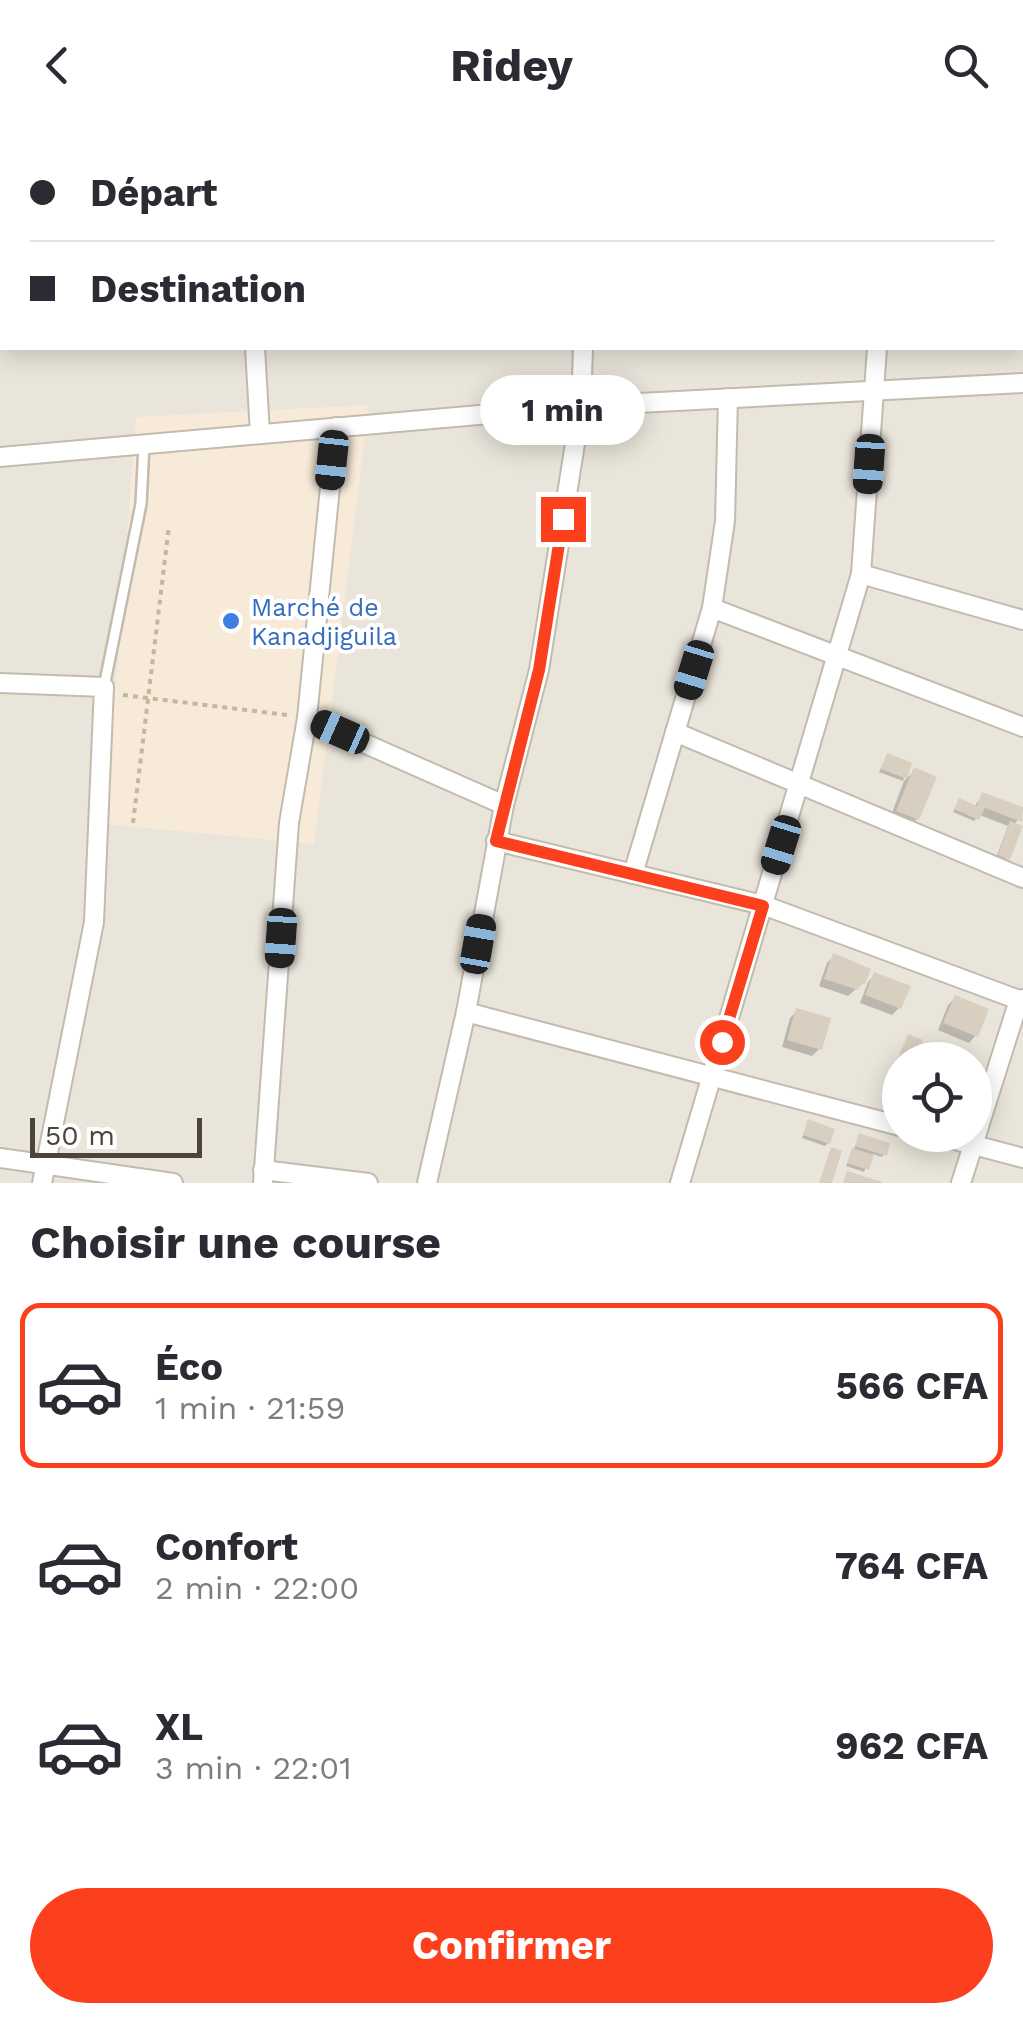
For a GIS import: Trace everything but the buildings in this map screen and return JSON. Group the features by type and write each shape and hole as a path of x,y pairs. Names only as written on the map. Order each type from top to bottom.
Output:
{"street":[{"path":"255,350 260,434"},
{"path":"427,1183 466,1012 496,841 539,670 580,406 583,350"},
{"path":"680,1183 861,574 877,350"},
{"path":"0,457 580,406 1023,383"},
{"path":"633,874 712,608 725,521 728,398"},
{"path":"336,427 307,718 290,822 263,1176 368,1183"},
{"path":"861,574 1023,620"},
{"path":"712,608 1023,727"},
{"path":"0,683 103,690 94,922 43,1175"},
{"path":"307,718 504,805"},
{"path":"675,732 1023,878"},
{"path":"496,841 763,906 1021,1000 992,1089"},
{"path":"466,1012 882,1121"},
{"path":"992,1150 1023,1158"},
{"path":"962,1183 972,1152"},
{"path":"0,1158 43,1175 173,1183"}],"lane":[{"path":"103,690 142,504 144,444"}],"path":[{"path":"134,823 169,526"},
{"path":"103,690 307,718"}],"shaded area":[{"path":"0,350 1023,350 1023,1183 0,1183"},
{"name":"Marché de Kanadjiguila","path":"369,405 314,844 105,824 136,417"}],"place":[{"name":"Marché de Kanadjiguila","path":"231,621"}],"route":[{"path":"563,519 539,670 496,841 763,906 722,1042"}]}
